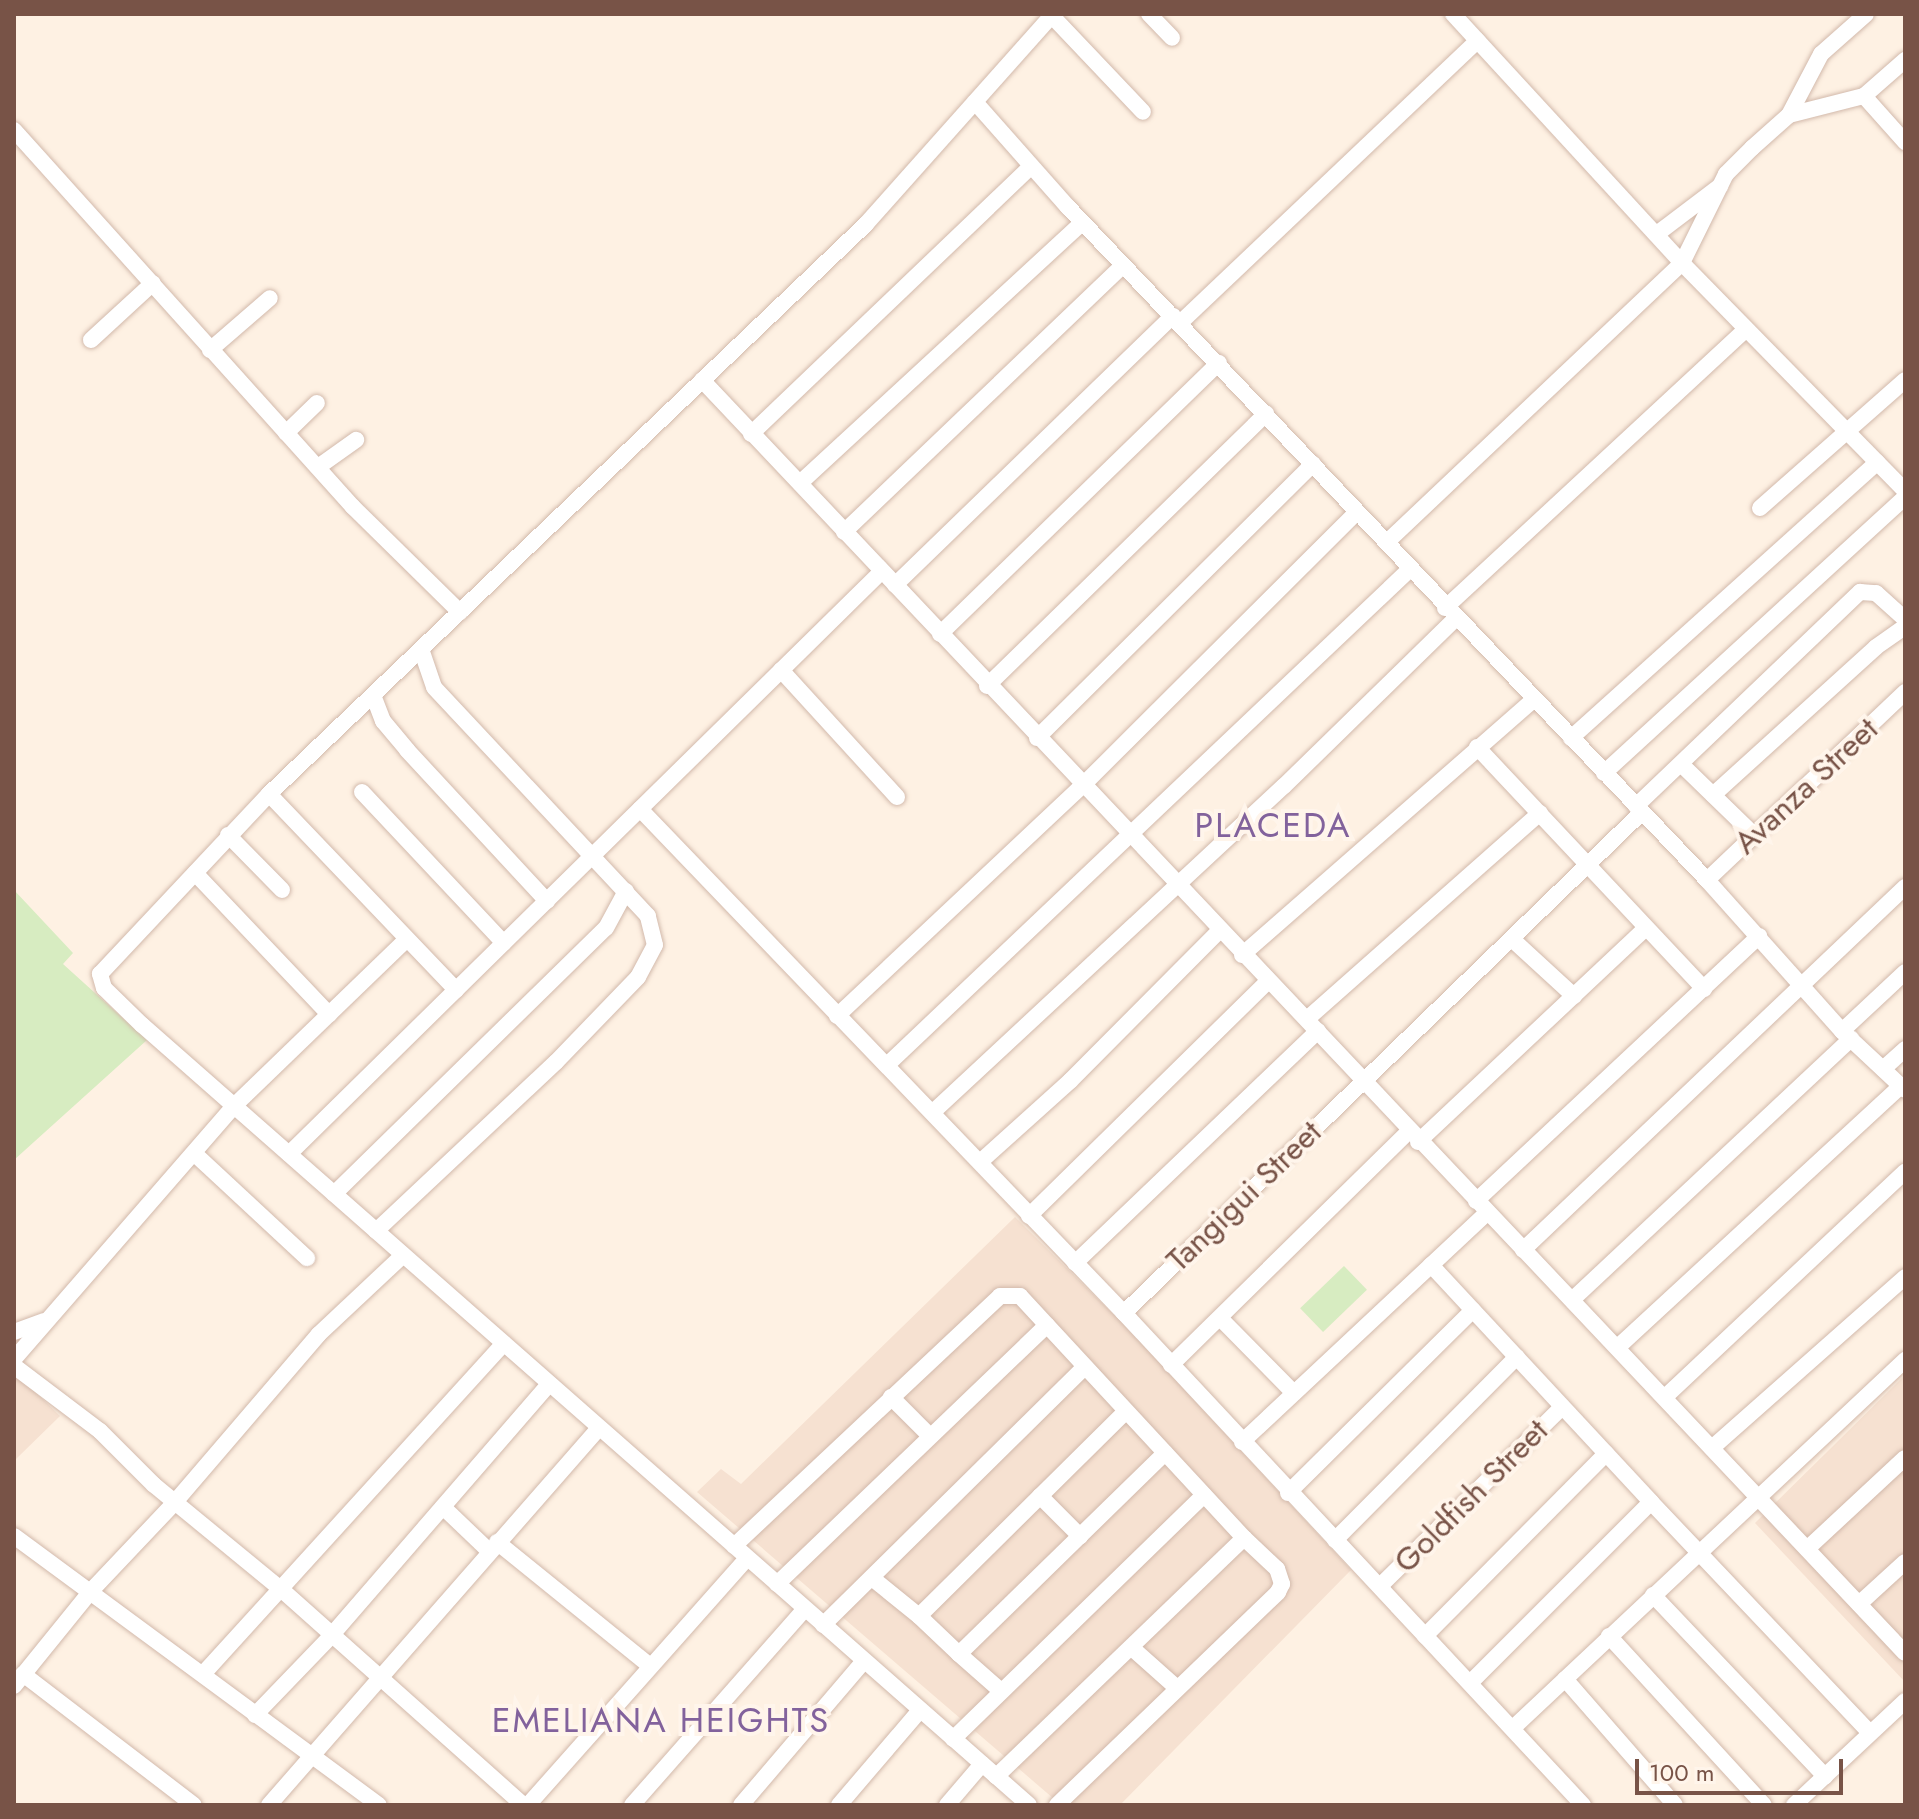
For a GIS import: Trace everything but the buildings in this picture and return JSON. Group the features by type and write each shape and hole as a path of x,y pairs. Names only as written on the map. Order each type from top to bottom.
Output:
{"street":[{"path":"1149,14 1172,38"},
{"path":"1453,14 1658,233 1682,263 1846,434 1904,489 1604,773"},
{"path":"1658,233 1720,186 1789,115 1821,54 1866,14"},
{"path":"1029,1805 234,1106 100,981 110,958 269,794 866,224 1052,15 1143,112"},
{"path":"895,585 1477,41"},
{"path":"1789,115 1864,96 1905,60"},
{"path":"1864,96 1902,133"},
{"path":"975,102 1082,223 1219,363 1450,613 1707,880 1847,1035 1903,1088 1619,1346"},
{"path":"14,130 286,433 460,612"},
{"path":"751,434 1030,167"},
{"path":"1387,542 1682,263 1720,186"},
{"path":"800,483 1082,223"},
{"path":"844,532 1123,265"},
{"path":"91,340 153,283"},
{"path":"210,350 270,298"},
{"path":"933,1112 1177,886 1450,613 1746,329"},
{"path":"940,634 1219,363"},
{"path":"702,380 987,686 1130,831 1177,886 1363,1079 1413,1136 1619,1346 1904,1649"},
{"path":"1760,508 1905,380"},
{"path":"286,433 317,403"},
{"path":"987,686 1266,414"},
{"path":"318,467 356,440"},
{"path":"1571,738 1877,462"},
{"path":"1037,738 1313,464"},
{"path":"837,1016 1084,784 1356,513"},
{"path":"887,1065 1130,831 1410,569"},
{"path":"289,1154 881,572"},
{"name":"Tangigui Street","path":"1124,1313 1363,1079 1513,940 1682,765 1860,592 1876,593 1905,619"},
{"path":"1713,795 1876,647 1905,627"},
{"path":"376,1231 556,1062 649,963 654,929 626,891 434,687 421,649"},
{"path":"781,670 897,797"},
{"name":"Avanza Street","path":"1707,880 1905,692"},
{"path":"373,695 383,721 399,741 547,901"},
{"path":"1242,955 1533,700"},
{"path":"1477,747 1644,930 1704,989"},
{"path":"1682,765 1754,835"},
{"path":"362,792 504,943"},
{"path":"269,794 456,990"},
{"path":"640,809 1124,1313 1288,1493 1380,1586 1583,1805"},
{"path":"1075,1263 1312,1025 1540,813"},
{"path":"228,835 282,890"},
{"path":"195,873 329,1014"},
{"path":"1523,1250 1905,887"},
{"path":"334,1194 606,928 626,891"},
{"path":"1171,1365 1413,1136 1574,996 1644,930"},
{"path":"980,1162 1070,1081 1219,931"},
{"path":"1242,1442 1431,1265 1481,1207 1759,936"},
{"path":"14,1359 234,1106 407,939"},
{"path":"1513,940 1574,996"},
{"path":"1573,1299 1847,1035 1905,972"},
{"path":"1029,1216 1268,981"},
{"path":"1883,1069 1905,1049"},
{"path":"195,1154 307,1258"},
{"path":"1665,1397 1905,1172"},
{"path":"194,1805 19,1680 90,1592 175,1502 319,1334 403,1255"},
{"path":"1431,1265 1870,1733"},
{"path":"1713,1447 1905,1277"},
{"path":"734,1546 1000,1296 1020,1296 1125,1412 1277,1569 1282,1584 1057,1805"},
{"path":"1288,1493 1473,1310"},
{"path":"1220,1318 1294,1393"},
{"path":"14,1332 45,1320"},
{"path":"777,1584 1047,1325"},
{"path":"203,1674 504,1343"},
{"path":"1335,1540 1517,1357"},
{"path":"1513,1728 1698,1551 1761,1498 1905,1360"},
{"path":"14,1366 100,1431 175,1502 282,1590 330,1637 382,1678 525,1805 747,1558"},
{"path":"823,1625 1084,1368"},
{"path":"255,1715 330,1637 549,1384"},
{"path":"891,1397 930,1436"},
{"name":"Goldfish Street","path":"1380,1586 1562,1407"},
{"path":"919,1616 1125,1412"},
{"path":"269,1805 599,1428"},
{"path":"959,1654 1165,1453"},
{"path":"1425,1636 1606,1454"},
{"path":"1808,1548 1905,1458"},
{"path":"953,1739 1204,1495"},
{"path":"1040,1496 1080,1536"},
{"path":"1470,1683 1651,1502"},
{"path":"443,1507 650,1666"},
{"path":"14,1536 379,1805"},
{"path":"996,1777 1244,1538"},
{"path":"1859,1604 1905,1562"},
{"path":"872,1578 1001,1691"},
{"path":"1653,1595 1825,1776"},
{"path":"632,1805 805,1609"},
{"path":"1609,1636 1764,1805"},
{"path":"1132,1648 1176,1687"},
{"path":"741,1805 864,1661"},
{"path":"1565,1679 1675,1805"},
{"path":"1794,1805 1905,1701"},
{"path":"839,1805 920,1710"},
{"path":"947,1805 982,1764"}],"shaded area":[{"path":"1015,1217 1132,1333 1351,1570 1120,1805 1061,1805 697,1492 721,1469 741,1484"},
{"path":"1905,1375 1905,1682 1755,1523"},
{"path":"19,1376 60,1416 14,1461 14,1380"}],"green space":[{"path":"14,890 73,953 63,964 147,1040 14,1160"},
{"path":"1344,1266 1367,1290 1323,1332 1300,1308"}],"district":[{"name":"PLACEDA","path":"1273,826"},
{"name":"EMELIANA HEIGHTS","path":"661,1721"}]}
